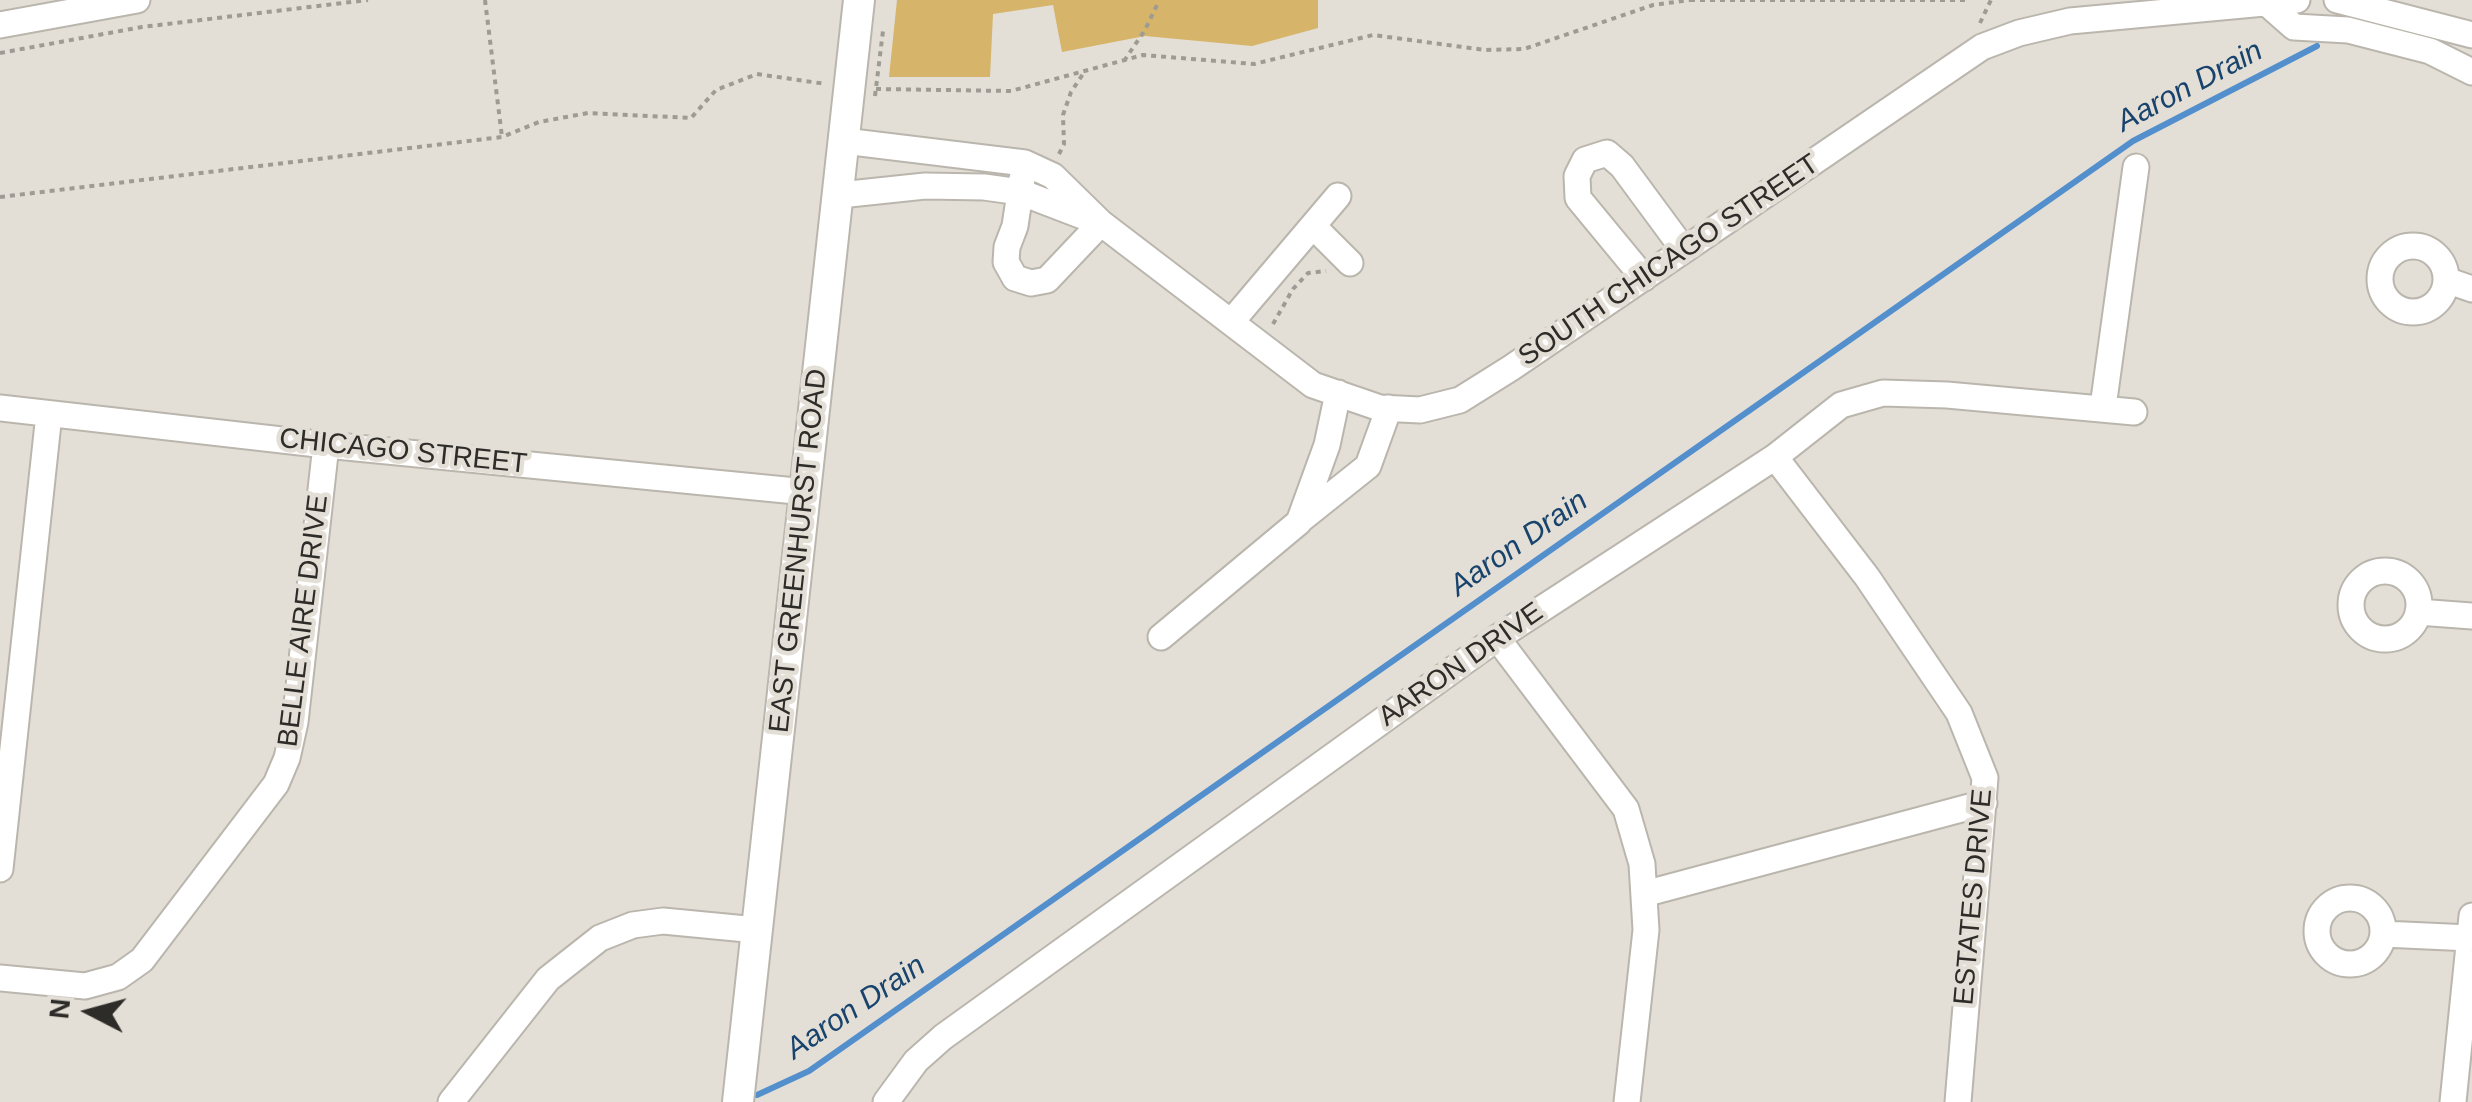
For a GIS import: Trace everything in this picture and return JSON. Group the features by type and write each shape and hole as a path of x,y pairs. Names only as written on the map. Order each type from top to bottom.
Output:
{"main road":[{"name":"EAST GREENHURST ROAD","path":"738,1102 844,141 871,8"}],"street":[{"path":"4,16 136,0"},
{"name":"SOUTH CHICAGO STREET","path":"844,141 1024,163 1053,176 1101,223 1313,385 1389,408 1420,410 1460,400 1982,47 2019,33 2070,22 2297,0"},
{"path":"2337,0 2472,35"},
{"path":"2268,5 2294,27 2348,30 2430,51 2472,72"},
{"path":"1644,278 1578,198 1578,176 1584,160 1607,153 1622,166 1684,250"},
{"path":"1024,163 1006,262 1016,278 1031,283 1047,280 1101,223"},
{"path":"2103,407 2136,167"},
{"name":"SOUTH CHICAGO STREET","path":"840,195 925,186 984,186 1020,192 1101,223"},
{"path":"1232,321 1338,196"},
{"path":"1312,226 1342,270"},
{"path":"2446,280 2472,289"},
{"path":"1298,522 1327,446 1338,393"},
{"name":"AARON DRIVE","path":"886,1102 916,1061 943,1036 1497,638 1775,456 1841,405 1883,394 1947,394 2134,412"},
{"name":"CHICAGO STREET","path":"0,408 326,445 806,492"},
{"path":"1162,637 1368,466 1389,408"},
{"path":"0,869 50,414"},
{"name":"BELLE AIRE DRIVE","path":"0,978 85,986 118,977 142,960 276,784 288,758 295,722 326,445"},
{"name":"ESTATES DRIVE","path":"1775,456 1866,577 1960,713 1985,778 1958,1102"},
{"path":"2418,612 2472,616"},
{"path":"1497,638 1626,809 1642,864 1646,930 1627,1102"},
{"path":"1644,894 1984,803"},
{"path":"451,1102 548,979 600,938 633,925 663,921 758,930"},
{"path":"2382,934 2471,927 2453,1102"}],"path":[{"path":"0,54 142,27 368,0"},
{"path":"484,0 502,137"},
{"path":"1690,0 1968,0"},
{"path":"1978,38 1981,18 1991,0"},
{"path":"1124,60 1157,4"},
{"path":"871,8 878,89 872,104"},
{"path":"1053,176 1064,144 1063,115 1071,92 1085,71"},
{"path":"1272,334 1273,318 1308,273 1342,270"}],"shaded area":[{"path":"897,0 1318,0 1318,28 1252,46 1145,36 1062,52 1053,5 993,14 990,77 889,77"}],"waterway":[{"name":"Aaron Drain","path":"757,1095 809,1071 2133,141 2317,46"}]}
